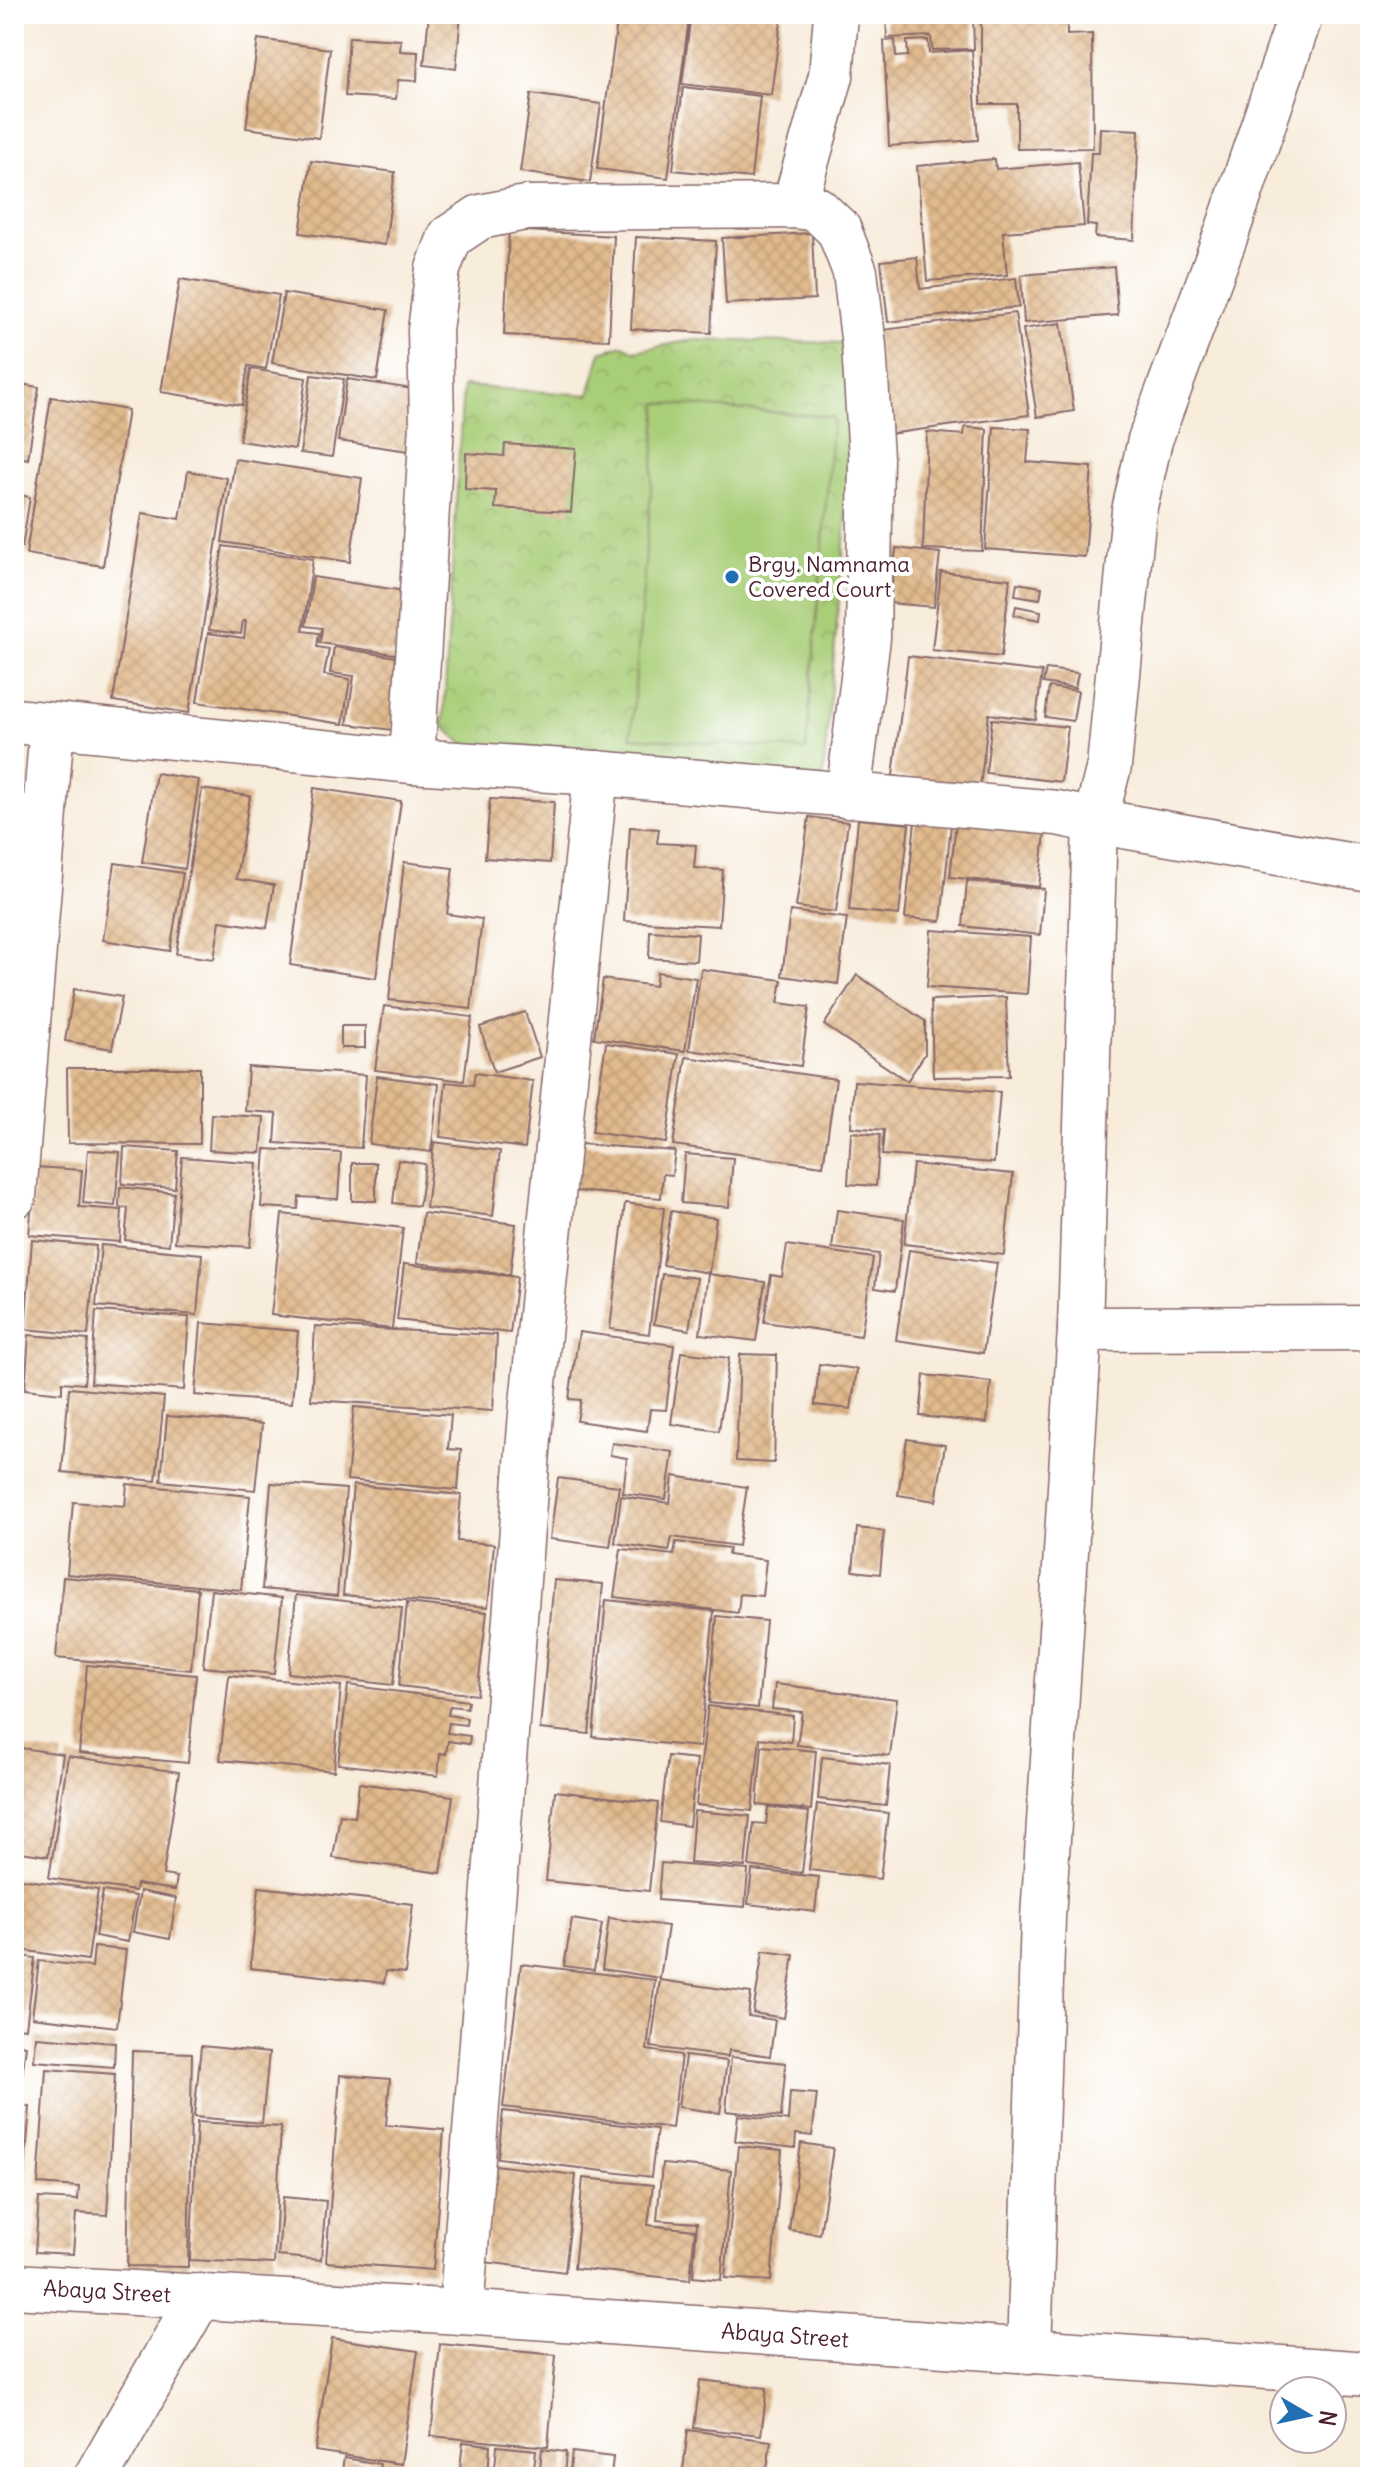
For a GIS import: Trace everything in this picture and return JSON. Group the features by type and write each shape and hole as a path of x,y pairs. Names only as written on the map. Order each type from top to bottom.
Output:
{"street":[{"path":"794,206 831,76 836,14"},
{"path":"1029,2352 1043,1918 1080,1329 1095,821 1109,766 1134,511 1150,440 1227,232 1301,14"},
{"path":"412,761 432,424 430,330 438,269 450,237 480,217 525,208 794,206 817,209 839,230 855,272 864,346 871,458 868,638 848,796"},
{"path":"14,1196 33,723 412,761 596,773 1057,813 1370,869"},
{"path":"461,2312 531,1413 596,773"},
{"path":"1080,1329 1370,1328"},
{"name":"Abaya Street","path":"14,2286 461,2312 1370,2374"},
{"name":"Abaya Street","path":"96,2477 200,2296"}],"green space":[{"path":"692,340 848,343 849,488 823,778 467,747 443,726 463,386 589,395 601,352 623,345 635,351"},
{"name":"Brgy. Namnama Covered Court","path":"658,403 833,417 806,750 631,737"}],"building":[{"path":"429,14 461,14 456,69 424,65"},
{"path":"618,14 689,18 668,178 597,169"},
{"path":"691,14 782,14 771,95 682,84"},
{"path":"886,14 973,14 974,49 932,50 931,36 887,38"},
{"path":"981,14 1067,14 1067,35 1092,34 1093,148 1017,149 1017,104 981,104"},
{"path":"349,37 401,40 400,51 418,52 417,81 398,80 396,99 345,96"},
{"path":"258,39 330,49 319,138 246,128"},
{"path":"895,40 896,57 908,56 907,41 928,40 929,53 972,50 978,140 889,146 884,41"},
{"path":"683,87 760,96 751,178 673,170"},
{"path":"531,94 601,104 590,182 520,172"},
{"path":"1100,128 1139,130 1134,240 1095,237 1096,226 1087,225 1091,153 1099,153"},
{"path":"995,159 996,169 1078,162 1084,226 1003,232 1007,275 927,281 917,166"},
{"path":"311,161 395,172 385,245 300,233"},
{"path":"509,230 614,236 609,340 504,335"},
{"path":"812,233 815,299 726,304 722,238"},
{"path":"636,237 716,241 711,333 631,329"},
{"path":"917,257 920,289 1016,278 1019,307 888,322 881,261"},
{"path":"1114,267 1118,315 1024,323 1021,275"},
{"path":"180,279 279,295 266,369 248,366 242,405 161,392"},
{"path":"284,293 388,310 377,380 272,363"},
{"path":"1015,313 1029,415 888,434 875,331"},
{"path":"1061,323 1074,411 1037,417 1023,329"},
{"path":"251,369 306,378 295,449 239,441"},
{"path":"311,375 344,379 332,457 300,453"},
{"path":"347,379 419,390 409,451 338,441"},
{"path":"14,383 39,387 28,459 14,456"},
{"path":"51,397 128,410 103,566 26,554"},
{"path":"965,427 987,429 982,551 923,549 927,432 964,435"},
{"path":"994,427 1030,429 1027,462 1092,467 1085,557 985,549"},
{"path":"505,444 576,449 571,512 495,508 496,491 465,489 466,453 504,456"},
{"path":"235,459 362,478 350,562 222,542"},
{"path":"188,471 227,478 189,713 113,701 142,513 180,519"},
{"path":"14,494 30,497 22,547 14,545"},
{"path":"223,546 313,559 303,631 319,633 317,647 329,649 324,675 350,679 343,724 197,702 208,633 244,638 246,621 243,621 241,634 209,630"},
{"path":"896,548 940,553 934,607 890,603"},
{"path":"941,572 1010,579 1001,657 932,650"},
{"path":"313,577 411,592 401,655 320,643 322,628 306,626"},
{"path":"1017,583 1042,587 1040,599 1015,595"},
{"path":"1016,606 1041,611 1040,620 1014,615"},
{"path":"334,647 402,658 392,730 347,724 354,676 330,673"},
{"path":"908,656 1042,672 1036,720 989,714 980,787 893,776"},
{"path":"1046,669 1078,673 1075,688 1043,683"},
{"path":"1049,687 1078,691 1073,721 1045,717"},
{"path":"992,719 1068,727 1061,782 986,773"},
{"path":"156,773 199,780 185,869 142,862"},
{"path":"314,788 401,801 376,978 290,965"},
{"path":"202,789 250,796 236,879 274,885 267,928 220,921 214,959 176,954"},
{"path":"490,799 554,802 550,863 485,858"},
{"path":"957,814 1046,824 1039,887 950,877"},
{"path":"809,817 848,822 836,912 796,907"},
{"path":"858,819 909,824 899,915 849,910"},
{"path":"915,821 951,824 941,921 905,918"},
{"path":"630,827 659,829 657,843 696,845 694,868 723,870 719,926 624,921"},
{"path":"14,829 19,830 18,839 30,841 14,931"},
{"path":"404,862 453,868 447,914 482,919 471,1009 389,1000"},
{"path":"115,863 183,873 170,951 103,940"},
{"path":"967,881 1044,889 1040,935 963,926"},
{"path":"790,911 847,918 838,984 782,976"},
{"path":"931,930 1031,937 1027,994 927,987"},
{"path":"650,931 698,934 696,961 649,958"},
{"path":"701,969 782,980 778,1003 809,1007 801,1066 689,1050"},
{"path":"657,972 696,978 685,1051 594,1038 603,979 655,986"},
{"path":"857,975 925,1021 925,1054 907,1081 824,1025"},
{"path":"74,989 122,997 112,1049 65,1041"},
{"path":"1006,997 1009,1076 933,1077 931,1000"},
{"path":"384,1006 472,1017 464,1081 375,1070"},
{"path":"525,1012 540,1057 494,1072 480,1027"},
{"path":"341,1026 365,1026 365,1048 341,1048"},
{"path":"606,1043 679,1054 666,1143 592,1132"},
{"path":"686,1057 836,1079 823,1166 673,1145"},
{"path":"248,1067 366,1075 361,1148 275,1143 277,1113 245,1111"},
{"path":"67,1068 200,1068 200,1144 68,1143"},
{"path":"475,1073 533,1081 525,1148 440,1137 446,1082 473,1085"},
{"path":"377,1076 439,1084 431,1152 369,1144"},
{"path":"854,1081 1000,1092 994,1163 882,1155 884,1130 851,1127"},
{"path":"211,1114 264,1117 261,1153 209,1150"},
{"path":"851,1132 880,1135 876,1186 848,1184"},
{"path":"434,1142 500,1151 493,1216 426,1208"},
{"path":"580,1144 675,1151 672,1175 663,1174 661,1198 575,1191"},
{"path":"124,1147 178,1151 175,1188 122,1184"},
{"path":"265,1149 341,1153 338,1199 299,1197 298,1209 261,1207"},
{"path":"88,1150 120,1152 115,1206 83,1203"},
{"path":"685,1154 733,1158 729,1207 681,1203"},
{"path":"182,1157 257,1163 250,1247 175,1242"},
{"path":"398,1160 425,1164 419,1206 393,1203"},
{"path":"352,1163 376,1163 376,1201 352,1201"},
{"path":"913,1164 1013,1174 1004,1255 904,1244"},
{"path":"35,1167 82,1170 79,1207 122,1210 120,1242 29,1235"},
{"path":"120,1187 174,1193 169,1245 125,1240 128,1208 119,1207"},
{"path":"625,1203 664,1208 649,1334 610,1329"},
{"path":"837,1210 904,1219 895,1291 875,1288 879,1254 832,1248"},
{"path":"671,1211 716,1218 709,1273 663,1265"},
{"path":"423,1213 516,1224 510,1275 417,1263"},
{"path":"282,1214 403,1228 392,1329 271,1315"},
{"path":"32,1240 96,1246 88,1335 25,1329"},
{"path":"101,1245 202,1254 197,1315 96,1306"},
{"path":"787,1245 873,1258 861,1336 764,1322 771,1275 782,1277"},
{"path":"909,1250 997,1263 983,1353 896,1340"},
{"path":"404,1264 517,1277 510,1333 397,1320"},
{"path":"662,1274 697,1278 689,1330 654,1324"},
{"path":"708,1274 765,1282 756,1341 700,1334"},
{"path":"96,1311 189,1317 184,1390 91,1383"},
{"path":"201,1323 298,1331 292,1403 195,1395"},
{"path":"315,1326 497,1335 493,1411 311,1400"},
{"path":"579,1332 674,1345 666,1410 650,1409 647,1431 577,1421 581,1400 569,1399"},
{"path":"29,1335 88,1340 84,1384 62,1382 62,1393 25,1389"},
{"path":"681,1352 729,1358 719,1431 671,1424"},
{"path":"740,1354 777,1355 774,1463 736,1461"},
{"path":"819,1364 857,1369 851,1409 815,1405"},
{"path":"924,1375 991,1382 987,1423 920,1416"},
{"path":"69,1388 164,1397 156,1481 62,1472"},
{"path":"354,1407 451,1415 448,1449 461,1450 458,1490 347,1480"},
{"path":"167,1416 262,1424 255,1490 161,1481"},
{"path":"907,1439 945,1445 936,1501 898,1495"},
{"path":"612,1443 673,1452 666,1499 623,1493 627,1458 610,1455"},
{"path":"673,1476 747,1487 738,1546 672,1537 669,1551 615,1543 621,1496 670,1503"},
{"path":"558,1478 619,1486 610,1547 550,1539"},
{"path":"271,1483 346,1489 337,1596 262,1589"},
{"path":"127,1484 250,1496 241,1590 67,1574 73,1502 125,1506"},
{"path":"353,1485 461,1495 457,1541 494,1544 488,1607 343,1595"},
{"path":"857,1528 884,1531 880,1574 853,1571"},
{"path":"676,1542 729,1548 728,1555 766,1560 762,1596 740,1594 738,1613 614,1597 621,1549 674,1555"},
{"path":"63,1577 198,1589 191,1670 56,1658"},
{"path":"554,1580 603,1584 589,1734 540,1729"},
{"path":"211,1590 282,1598 274,1674 203,1667"},
{"path":"296,1595 402,1608 393,1685 288,1673"},
{"path":"606,1600 714,1611 700,1747 593,1737"},
{"path":"407,1603 487,1612 477,1695 399,1686"},
{"path":"717,1616 766,1621 758,1708 709,1703"},
{"path":"87,1665 196,1675 188,1763 79,1753"},
{"path":"229,1675 341,1686 334,1771 220,1760"},
{"path":"775,1684 897,1699 890,1756 797,1745 802,1712 772,1709"},
{"path":"348,1685 468,1701 467,1708 450,1706 448,1715 467,1718 466,1725 449,1723 447,1733 470,1736 469,1744 448,1741 446,1754 440,1753 438,1776 338,1764"},
{"path":"708,1706 793,1716 791,1742 760,1738 752,1811 696,1805"},
{"path":"762,1746 816,1751 811,1810 757,1805"},
{"path":"14,1747 63,1754 48,1856 14,1851"},
{"path":"68,1756 179,1772 163,1875 177,1877 175,1890 136,1884 135,1891 49,1878"},
{"path":"668,1756 697,1759 689,1826 660,1822"},
{"path":"822,1757 890,1765 886,1806 818,1799"},
{"path":"359,1783 453,1796 441,1873 333,1858 340,1815 355,1817"},
{"path":"555,1791 658,1803 649,1891 546,1881"},
{"path":"817,1804 888,1813 880,1879 809,1870"},
{"path":"768,1807 809,1812 802,1873 749,1866 754,1823 766,1824"},
{"path":"694,1811 750,1816 745,1867 690,1863"},
{"path":"661,1863 748,1870 745,1907 658,1900"},
{"path":"752,1870 819,1877 815,1912 748,1904"},
{"path":"14,1878 98,1890 88,1960 14,1949"},
{"path":"259,1887 413,1904 405,1973 386,1971 384,1983 250,1968"},
{"path":"103,1891 136,1896 128,1942 95,1936"},
{"path":"140,1891 176,1898 170,1939 133,1932"},
{"path":"609,1918 668,1926 660,1978 602,1969"},
{"path":"572,1919 602,1924 594,1970 564,1966"},
{"path":"94,1947 126,1950 117,2027 32,2017 39,1961 92,1967"},
{"path":"763,1951 794,1955 784,2018 753,2013"},
{"path":"14,1955 35,1958 26,2028 14,2027"},
{"path":"521,1964 655,1980 647,2050 681,2055 672,2128 503,2107"},
{"path":"660,1980 751,1993 748,2016 775,2020 770,2056 729,2050 728,2057 651,2047"},
{"path":"36,2037 115,2043 114,2067 34,2061"},
{"path":"14,2044 26,2046 19,2099 14,2099"},
{"path":"201,2046 269,2053 262,2123 194,2117"},
{"path":"132,2051 192,2053 188,2267 127,2266"},
{"path":"685,2056 727,2061 720,2113 678,2107"},
{"path":"731,2057 786,2063 781,2117 726,2111"},
{"path":"46,2069 115,2074 107,2215 76,2213 73,2254 35,2252 39,2198 78,2200 79,2187 38,2184"},
{"path":"340,2075 390,2079 386,2125 444,2130 433,2270 326,2262"},
{"path":"790,2092 817,2094 812,2136 796,2134 795,2148 735,2141 738,2115 788,2121"},
{"path":"14,2106 30,2107 23,2190 14,2189"},
{"path":"503,2111 657,2129 651,2177 498,2158"},
{"path":"197,2122 281,2127 274,2264 190,2260"},
{"path":"801,2143 833,2148 820,2234 789,2230"},
{"path":"738,2146 782,2150 771,2281 725,2278"},
{"path":"662,2164 731,2170 721,2280 693,2277 697,2223 657,2220"},
{"path":"495,2165 576,2175 565,2272 484,2262"},
{"path":"583,2178 653,2185 648,2225 695,2230 690,2280 574,2268"},
{"path":"283,2197 326,2201 321,2260 278,2256"},
{"path":"332,2338 418,2351 401,2464 315,2451"},
{"path":"440,2344 556,2355 548,2447 431,2436"},
{"path":"700,2380 767,2388 761,2435 694,2428"},
{"path":"688,2430 771,2441 766,2477 682,2477"},
{"path":"463,2442 490,2445 488,2477 459,2477"},
{"path":"497,2446 536,2450 533,2477 494,2477"},
{"path":"542,2449 566,2452 564,2477 539,2477"},
{"path":"572,2452 613,2457 611,2477 569,2477"},
{"path":"344,2458 380,2464 378,2477 341,2477"}],"place":[{"name":"Brgy. Namnama Covered Court","path":"732,577"}]}
